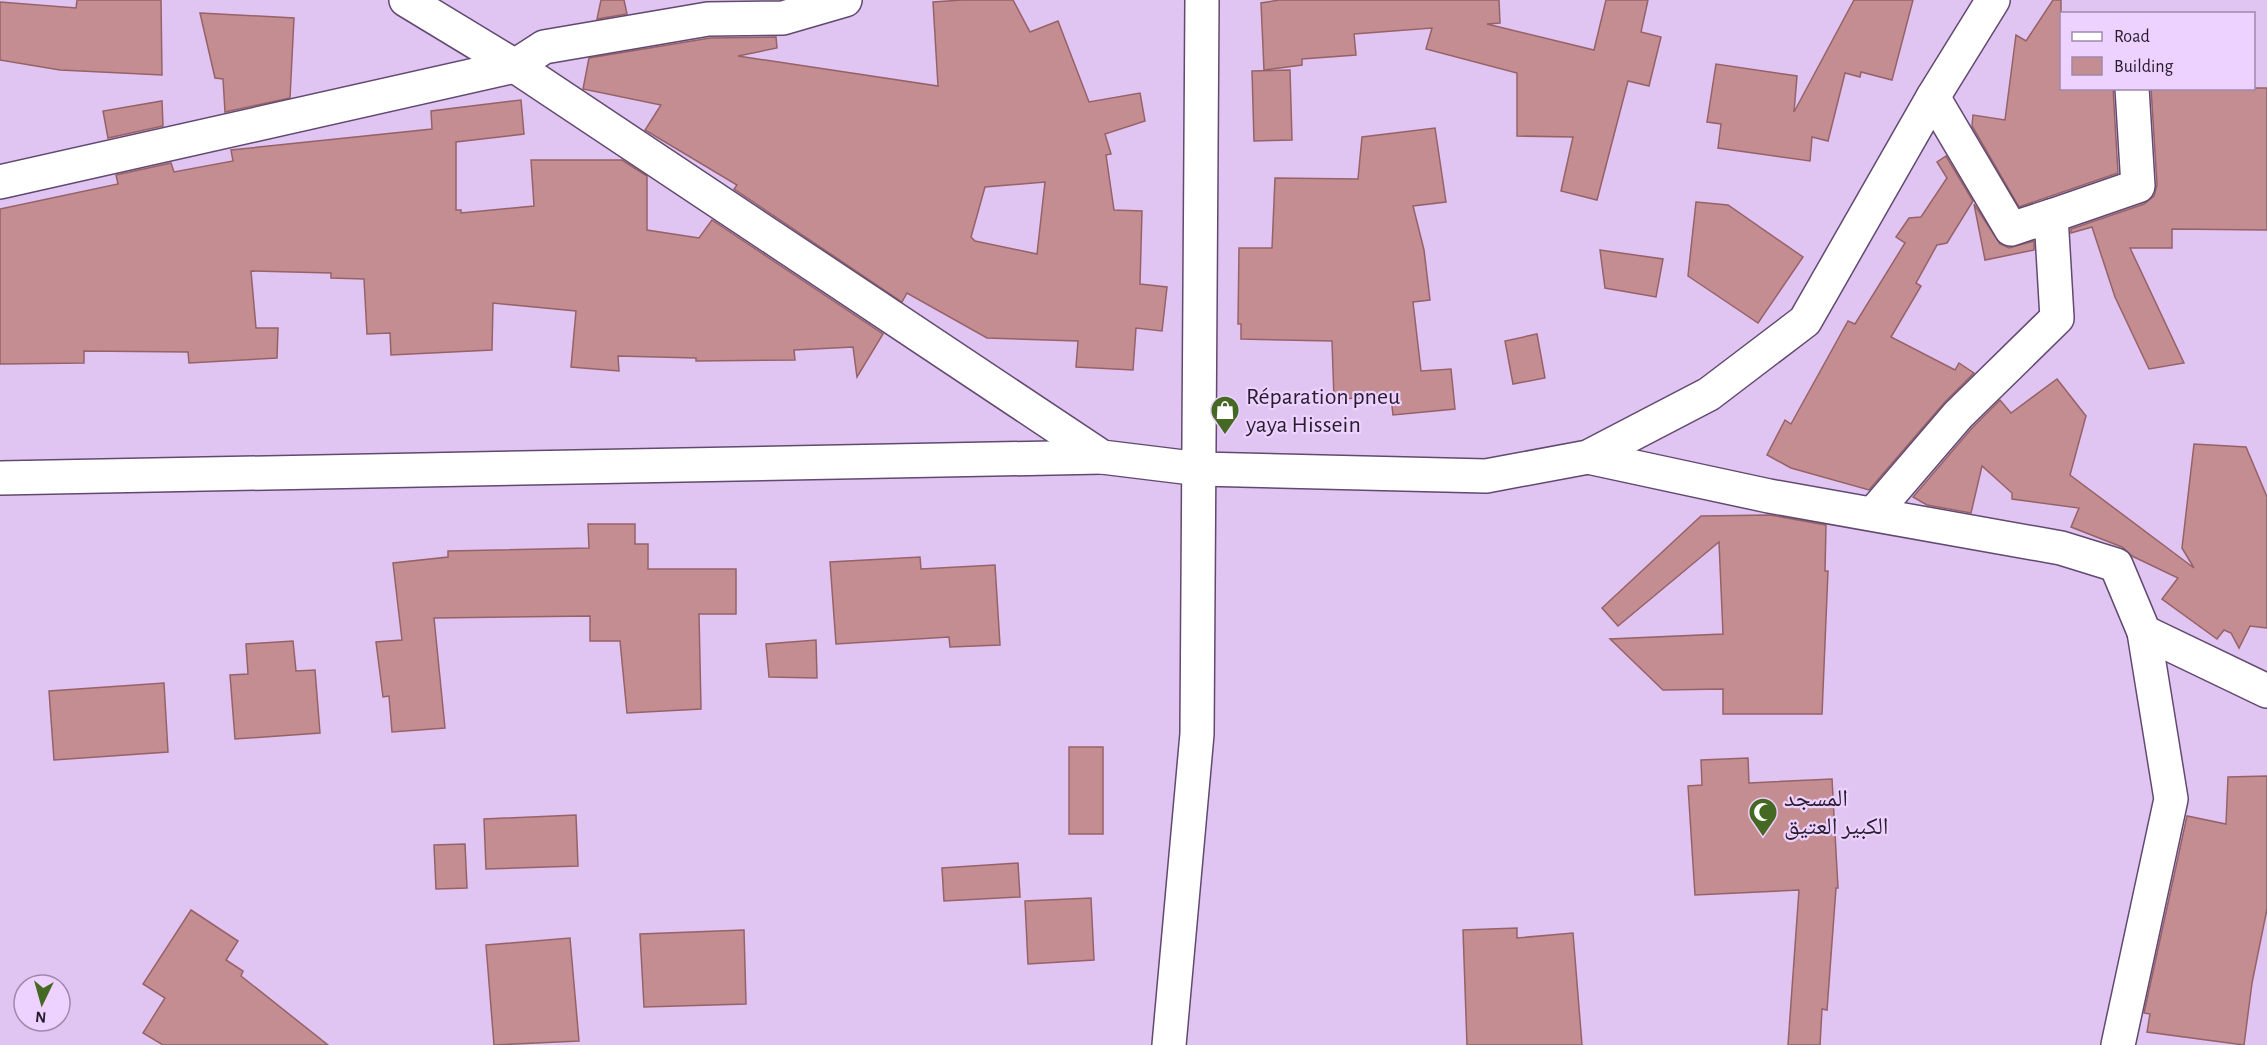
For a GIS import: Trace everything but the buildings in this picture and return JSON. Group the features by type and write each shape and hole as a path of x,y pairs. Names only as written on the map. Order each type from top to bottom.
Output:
{"street":[{"path":"406,0 515,66 1102,457"},
{"path":"0,182 515,66 544,48 709,10 783,18 845,0"},
{"path":"1169,1045 1197,734 1202,0"},
{"path":"0,478 1102,457 1200,469 1486,476 1588,458 1709,394 1805,321 1933,97 1993,0"},
{"path":"1933,97 2011,230 2138,186 2132,90"},
{"path":"1873,514 1958,415 2057,318 2051,216"},
{"path":"1588,458 2061,548 2116,565 2144,632 2171,799 2118,1045"},
{"path":"2144,632 2267,691"}],"place":[{"name":"Réparation pneu yaya Hissein","path":"1225,436"},
{"name":"المسجد الكبير العتيق","path":"1763,838"}]}
